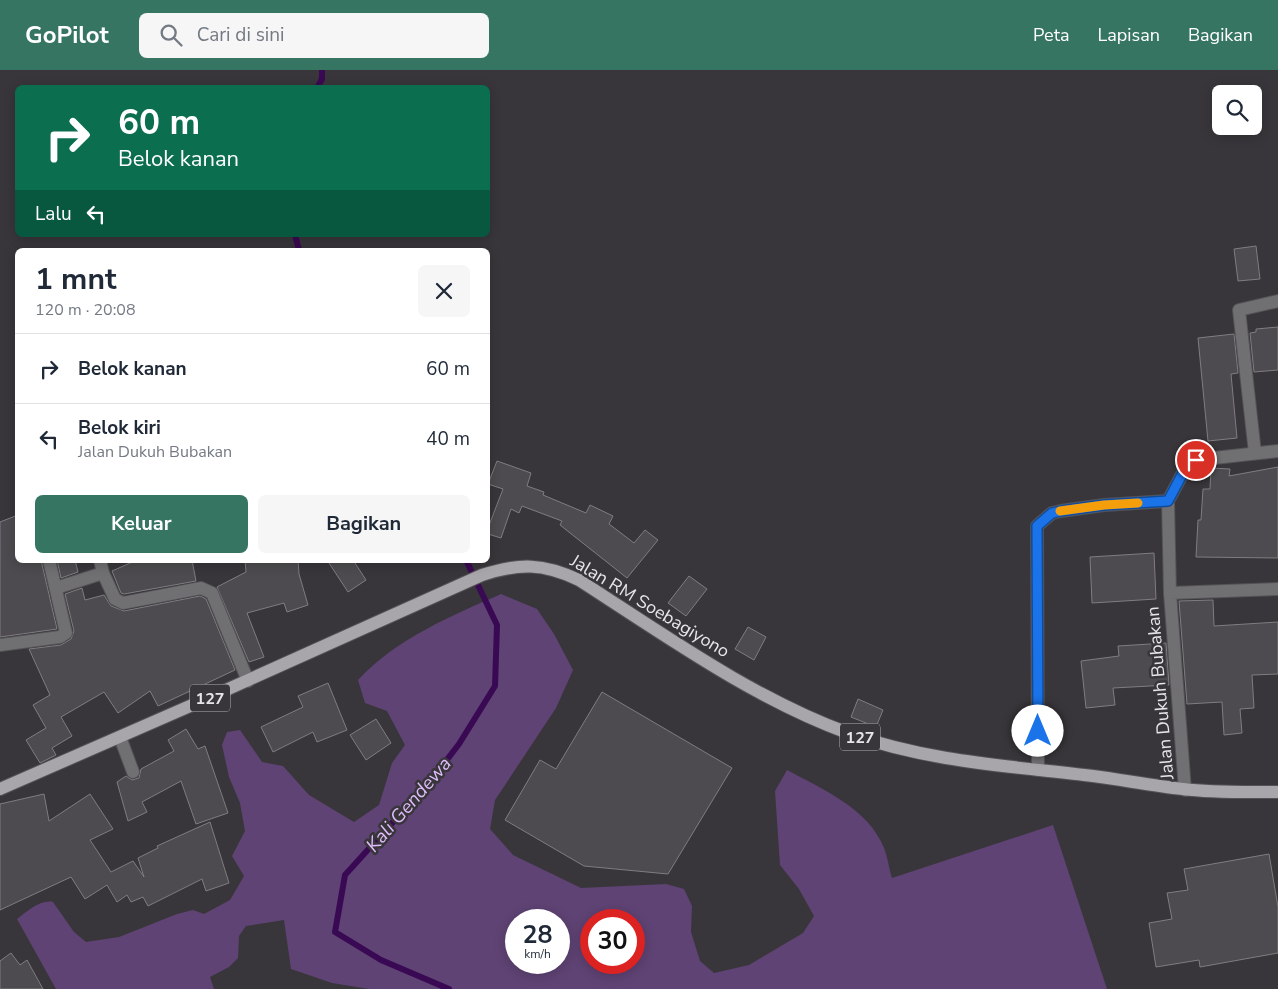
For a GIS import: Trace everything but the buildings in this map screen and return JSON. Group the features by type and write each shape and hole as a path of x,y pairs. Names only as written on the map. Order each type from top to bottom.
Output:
{"main road":[{"name":"Jalan RM Soebagiyono","path":"0,789 248,681 482,575 502,569 538,566 562,572 579,580 690,652 774,699 838,729 890,748 979,765 1038,770 1185,790 1278,792"}],"street":[{"path":"1255,453 1239,310 1278,300"},
{"name":"Jalan Dukuh Bubakan","path":"1185,790 1170,593 1168,501 1184,471 1196,460 1278,451"},
{"path":"1038,770 1037,526 1052,513 1061,511 1104,505 1168,501"},
{"path":"0,645 65,635 67,630 50,563"},
{"path":"101,563 103,573 115,599 124,602 201,588 212,593 248,681"},
{"path":"56,588 103,573"},
{"name":"Jalan Dukuh Bubakan","path":"1170,593 1278,589"},
{"path":"120,737 133,772"}],"shaded area":[{"path":"501,594 537,609 554,634 573,670 556,708 495,800 490,829 513,855 581,888 666,884 684,889 692,906 691,932 700,961 714,973 749,965 803,933 814,916 799,889 780,865 775,791 787,770 843,801 867,822 877,834 884,848 892,878 1053,825 1107,989 369,989 332,983 291,969 284,920 246,926 239,936 238,958 229,967 210,977 214,989 56,989 17,919 39,904 53,902 74,932 86,942 119,937 177,914 193,910 204,914 230,900 244,876 232,856 245,831 240,803 229,777 222,745 227,732 240,730 262,762 283,766 309,795 354,822 379,805 392,763 405,745 387,711 365,703 358,680 389,652 444,620"}],"waterway":[{"name":"Kali Gendewa","path":"319,85 322,79 322,70"},
{"name":"Kali Gendewa","path":"296,237 298,248"},
{"name":"Kali Gendewa","path":"449,989 381,960 335,932 345,875 433,778 459,744 495,686 497,625 467,563"}],"slow traffic":[{"path":"1060,511 1138,503"}],"route":[{"path":"1038,731 1037,526 1052,513 1061,511 1104,505 1168,501 1184,471 1196,460"}]}
